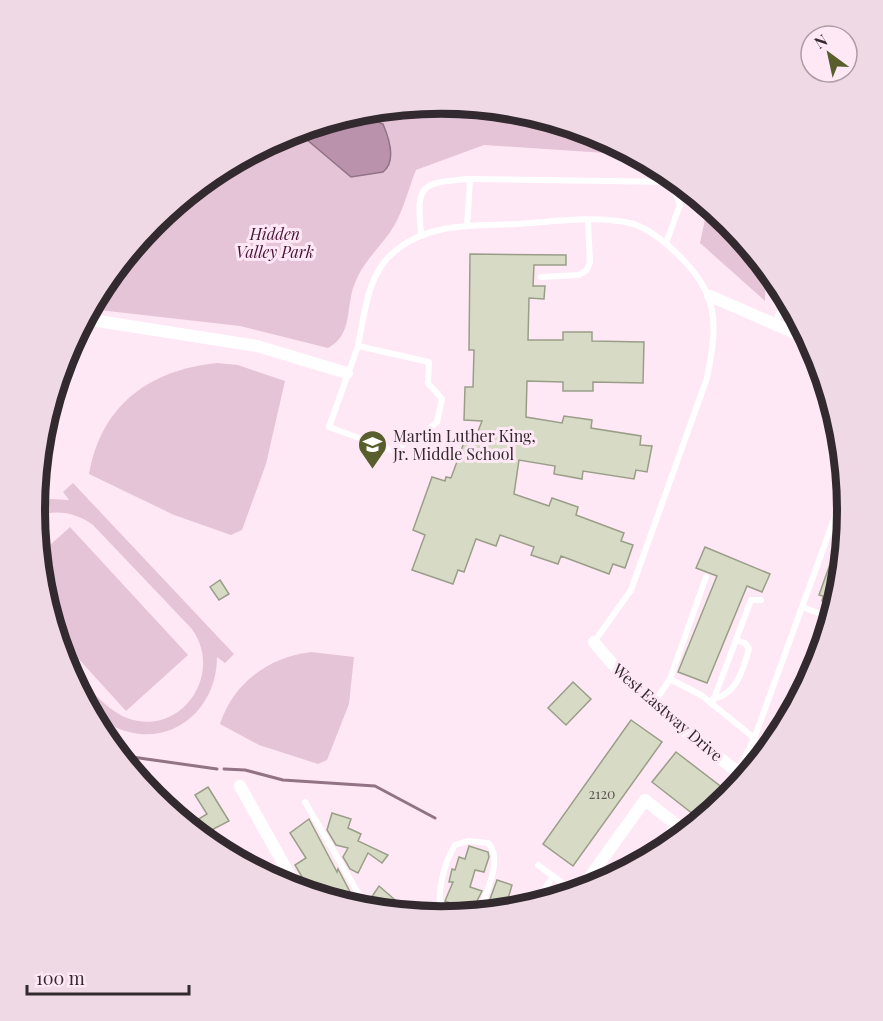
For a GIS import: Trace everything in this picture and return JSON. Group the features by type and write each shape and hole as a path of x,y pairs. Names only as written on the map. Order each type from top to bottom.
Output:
{"street":[{"path":"710,296 796,333"},
{"path":"94,320 257,346 347,373"},
{"name":"West Eastway Drive","path":"594,642 613,666 654,703 739,773"},
{"path":"240,786 291,877"},
{"path":"587,879 645,800 680,827"}],"lane":[{"path":"467,226 470,178"},
{"path":"421,234 418,199 425,188 435,182 470,178 663,182"},
{"path":"666,243 680,205 675,190"},
{"path":"541,277 579,275 587,270 590,262 588,221"},
{"path":"358,346 429,362 428,383 442,399 437,422 423,433 408,437 397,452 329,427 358,346 375,275 395,251 421,234 441,228 467,226 588,221 630,223 648,230 666,243 699,275 710,296 712,347 707,378 631,590 594,642"},
{"path":"775,324 782,307"},
{"path":"745,766 838,508"},
{"path":"654,703 670,679 706,577"},
{"path":"712,702 751,600 761,600"},
{"path":"802,607 823,615"},
{"path":"712,702 729,693 736,686 749,649 745,643 736,640"},
{"path":"670,679 691,688 712,702 761,744"},
{"path":"305,802 361,898"},
{"path":"664,839 675,823"},
{"path":"441,907 441,888 445,869 455,845 468,841 488,843 494,852 494,866 481,905"},
{"path":"538,865 567,886"},
{"path":"541,894 553,877"}],"green space":[{"name":"Hidden Valley Park","path":"442,114 493,117 519,122 569,135 614,154 484,145 416,170 398,219 359,275 352,292 348,319 342,335 336,342 328,348 240,326 99,310 143,249 180,212 221,181 266,155 314,135 364,122 390,117"},
{"path":"706,215 740,249 766,282 765,301 700,243"},
{"path":"217,363 238,365 285,381 266,464 242,530 231,535 174,515 89,474 95,450 104,429 117,410 132,395 170,374 192,367"},
{"path":"73,483 234,654 225,663 217,657 215,677 208,696 184,723 168,731 150,734 131,732 111,725 98,709 84,682 109,707 127,718 147,722 165,719 180,710 192,697 200,681 203,663 200,645 191,628 93,525 79,517 65,513 45,514 45,500 69,500 63,492"},
{"path":"70,527 188,655 126,711 70,650 53,588 47,548"},
{"path":"311,652 354,657 349,704 327,760 318,764 259,745 220,724 234,696 255,674 281,660"}],"shaded area":[{"path":"374,120 383,124 391,156 387,167 383,172 351,177 305,138"}],"building":[{"path":"470,254 566,255 566,265 534,265 533,286 545,286 544,299 529,298 528,340 563,340 563,332 592,332 592,341 644,342 643,383 593,382 593,391 563,391 563,382 527,381 526,417 562,423 564,416 592,420 591,428 641,436 640,445 652,446 647,472 636,470 634,479 583,471 582,479 554,474 555,466 519,460 514,494 549,506 552,498 578,507 576,515 624,533 621,541 633,545 625,568 613,564 609,574 561,556 558,564 531,555 534,547 500,535 496,546 476,539 464,572 458,570 453,584 412,570 425,535 413,530 432,477 445,481 446,477 451,478 466,437 475,439 482,421 464,420 465,387 473,387 474,350 469,350"},
{"path":"705,547 770,574 762,592 747,586 707,683 678,672 717,576 696,568"},
{"path":"836,547 826,603 822,601 823,596 819,595"},
{"path":"220,580 229,594 219,600 210,587"},
{"path":"573,682 591,699 566,725 548,708"},
{"path":"631,720 662,742 573,866 543,844"},
{"path":"676,752 724,789 695,815 652,782"},
{"path":"208,787 229,821 209,831 200,825 195,821 207,814 195,795"},
{"path":"332,813 351,819 348,828 361,834 358,841 388,855 382,863 368,853 358,873 350,869 343,857 348,848 336,845 327,830"},
{"path":"309,819 352,896 305,883 295,865 306,858 290,833"},
{"path":"469,846 488,852 489,857 484,872 475,870 470,887 482,891 475,905 459,906 445,901 453,882 449,882 452,869 455,870 459,857 465,859"},
{"path":"497,880 512,885 507,901 489,902"},
{"path":"379,886 401,905 390,904 370,900"}],"waterway":[{"path":"131,757 217,769"},
{"path":"224,769 245,770 283,780 375,786 435,818"}],"place":[{"name":"Martin Luther King, Jr. Middle School","path":"372,470"}]}
